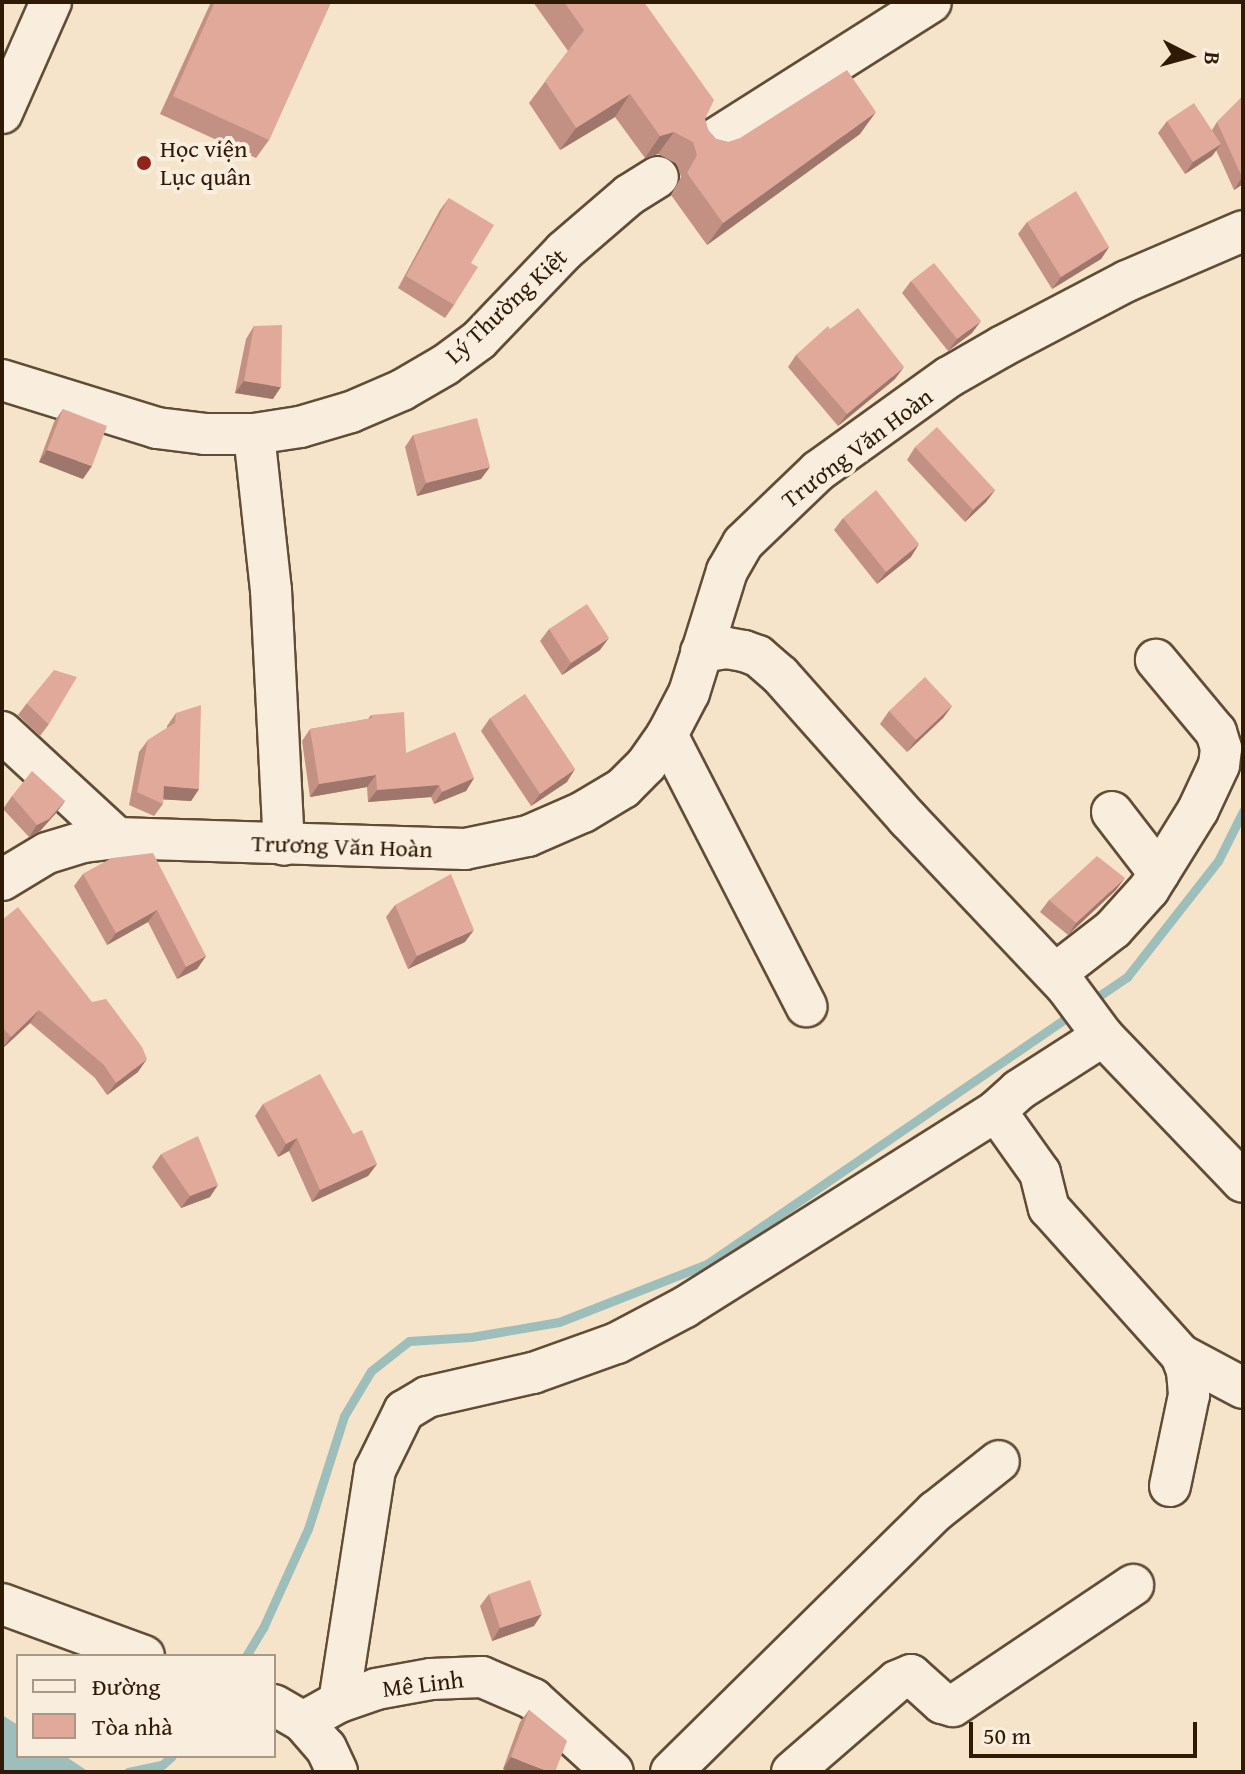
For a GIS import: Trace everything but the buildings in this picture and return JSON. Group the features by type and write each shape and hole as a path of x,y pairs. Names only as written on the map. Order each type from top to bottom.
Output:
{"street":[{"path":"2,113 51,2"},
{"path":"712,141 931,2"},
{"name":"Lý Thường Kiệt","path":"2,380 157,428 205,434 254,434 300,427 351,412 402,390 445,365 479,340 564,251 643,186"},
{"name":"Trương Văn Hoàn","path":"2,880 47,853 84,842 117,838 422,850 498,845 583,812 623,788 646,765 667,735 689,693 715,601 743,543 818,471 949,377 1003,346 1127,281 1243,231"},
{"path":"254,434 271,590 284,845"},
{"path":"701,652 727,648 744,651 758,656 780,675 1060,980 1097,1026 1243,1182"},
{"path":"1060,980 1113,929 1159,873 1198,810 1219,765 1221,748 1216,732 1156,660"},
{"path":"2,732 117,838"},
{"path":"667,735 806,1006"},
{"path":"1112,812 1159,873"},
{"path":"339,1702 375,1470 404,1411 427,1397 455,1388 533,1373 617,1343 685,1307 996,1111 1097,1026"},
{"path":"996,1111 1040,1173 1049,1208 1181,1355 1243,1388"},
{"path":"1170,1486 1189,1395 1187,1371 1181,1355"},
{"path":"671,1772 936,1511 999,1461"},
{"path":"792,1772 897,1681 911,1675 942,1703 953,1706 1133,1585"},
{"path":"2,1604 139,1654"},
{"name":"Mê Linh","path":"284,1711 339,1702 376,1689 431,1679 482,1677 533,1699 613,1772"},
{"name":"Mê Linh","path":"284,1711 326,1748 337,1772"}],"water":[{"path":"2,1715 16,1724 16,1758 68,1758 89,1772 2,1772"}],"waterway":[{"path":"1090,1002 1127,977 1218,861 1243,811"},
{"path":"247,1654 263,1628 308,1529 344,1416 371,1371 409,1341 471,1337 559,1322 707,1264 1074,1013"},
{"path":"128,1772 162,1765 170,1758"}],"place":[{"name":"Học viện Lục quân","path":"144,163"}]}
